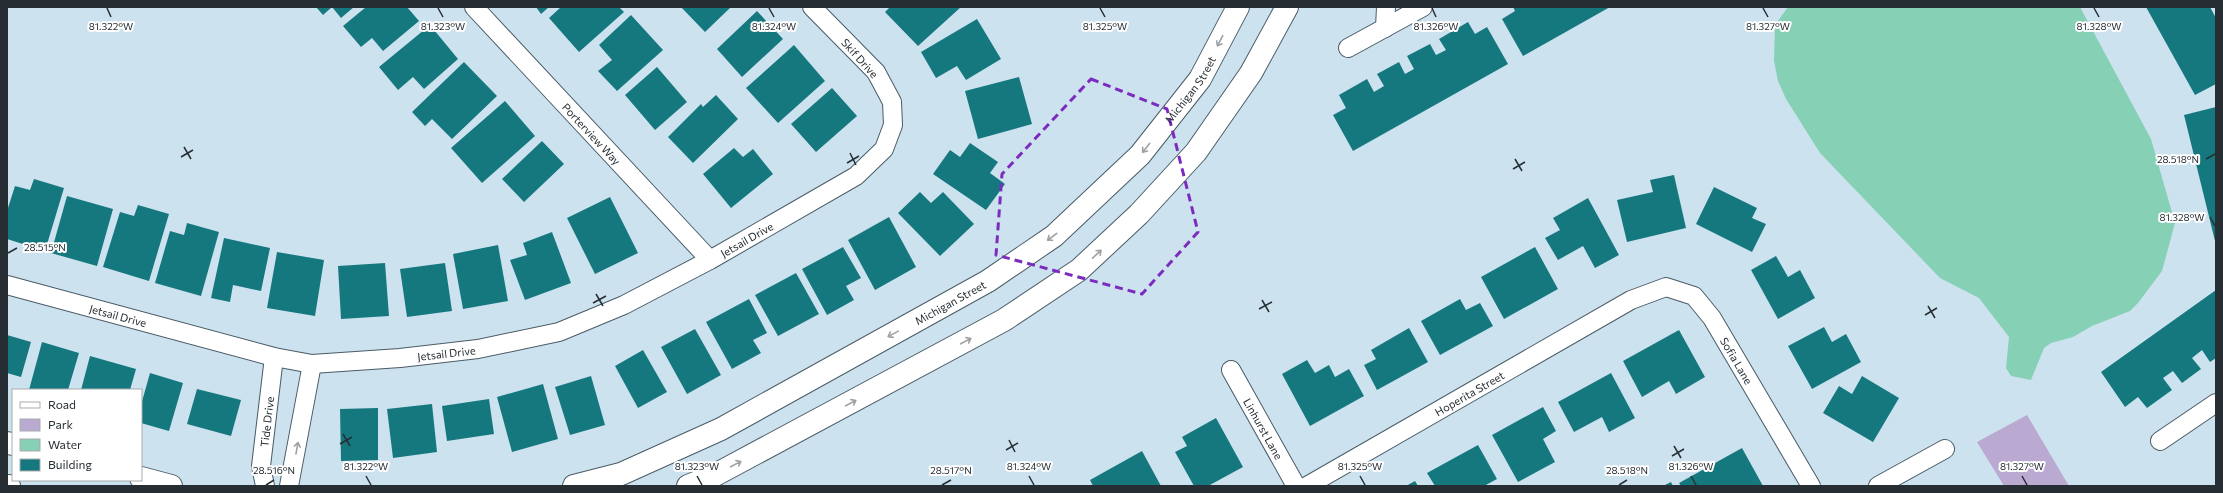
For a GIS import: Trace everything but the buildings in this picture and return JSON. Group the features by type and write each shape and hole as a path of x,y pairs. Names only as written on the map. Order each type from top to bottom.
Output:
{"street":[{"name":"Porterview Way","path":"474,7 710,260"},
{"name":"Skif Drive","path":"812,7 876,72 892,102 893,125 884,150 856,176"},
{"name":"Michigan Street","path":"574,486 621,474 721,430 988,281 1054,236 1140,155 1200,78 1238,7"},
{"path":"688,486 722,472 1004,320 1079,270 1139,214 1196,152 1251,73 1286,7"},
{"path":"1385,28 1386,7"},
{"path":"1348,48 1423,7"},
{"name":"Jetsail Drive","path":"7,285 274,357 312,364 400,358 478,349 559,332 624,305 710,260 856,176"},
{"name":"Sofia Lane","path":"1631,300 1666,286 1694,296 1712,318 1811,486"},
{"name":"Hoperita Street","path":"1307,486 1631,300"},
{"name":"Tide Drive","path":"265,486 261,466 274,357"},
{"path":"289,486 312,364"},
{"name":"Linhurst Lane","path":"1231,370 1296,486"},
{"path":"2160,441 2216,403"},
{"path":"1878,486 1945,450"},
{"path":"142,478 171,486"}],"highlighted area":[{"path":"1091,79 1167,109 1198,232 1142,294 996,255 1002,174"}],"green space":[{"path":"2027,415 2069,486 2004,486 1977,442"}],"water":[{"path":"1788,7 2080,7 2151,139 2175,223 2162,271 2138,303 2130,311 2092,326 2073,337 2051,343 2044,348 2031,380 2011,376 2006,368 2009,337 1979,298 1940,278 1820,153 1786,99 1778,81 1774,61 1775,25"}]}
